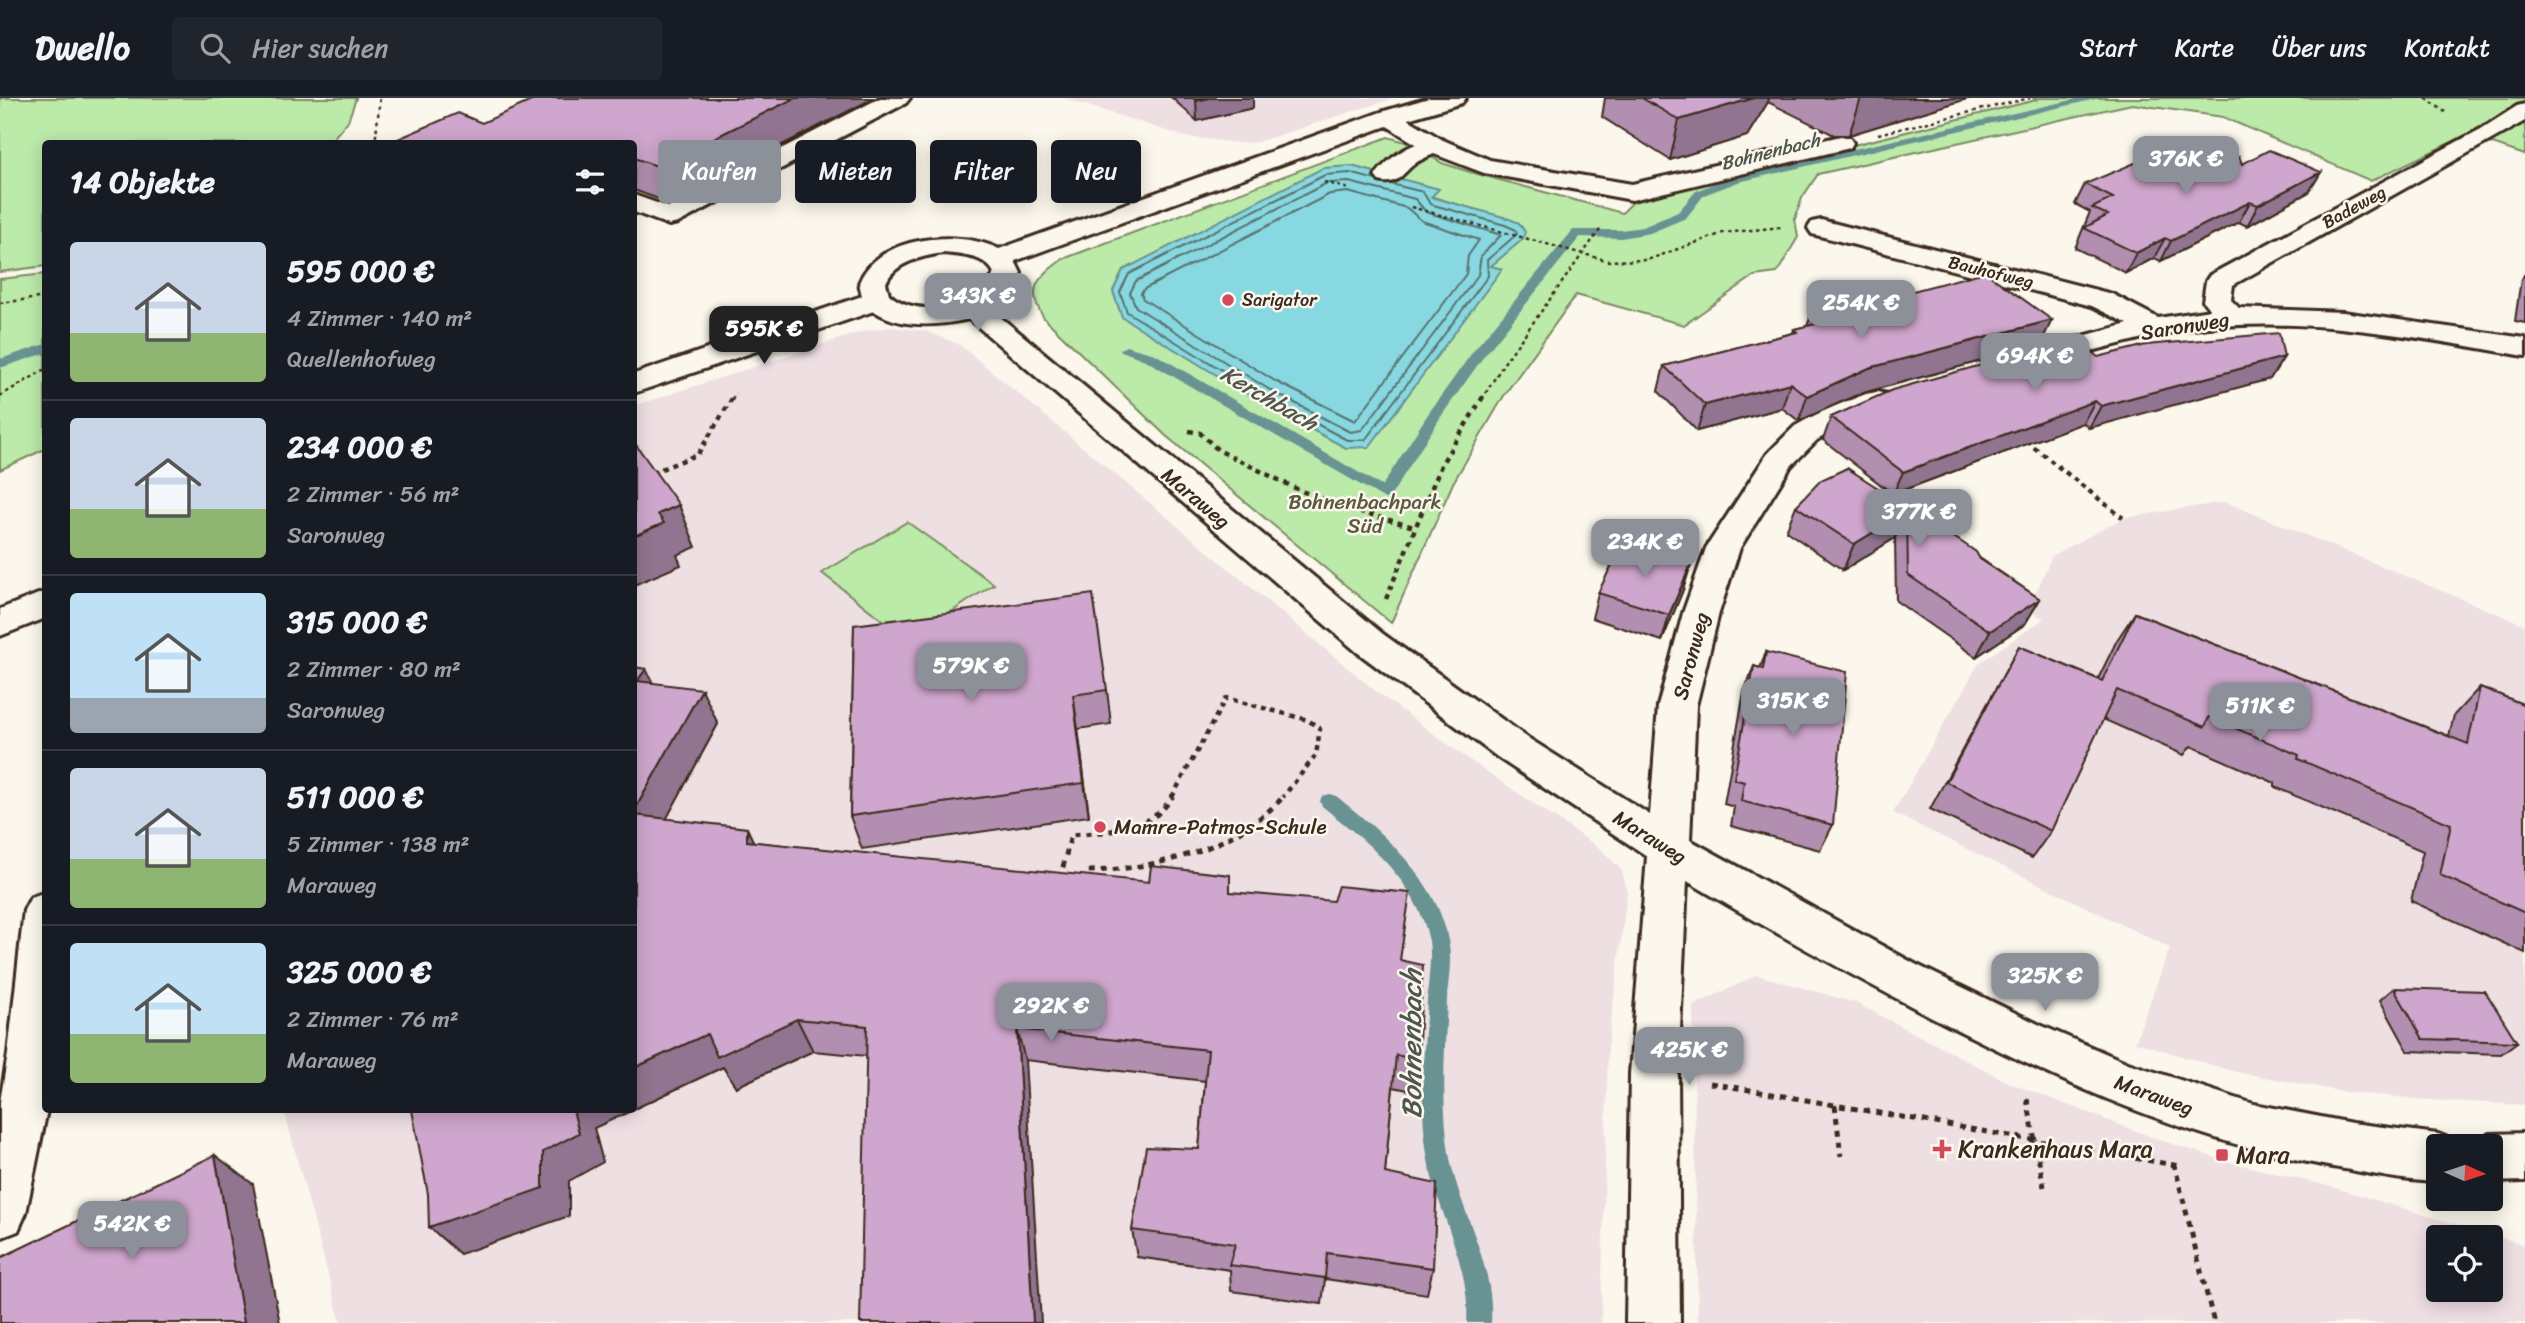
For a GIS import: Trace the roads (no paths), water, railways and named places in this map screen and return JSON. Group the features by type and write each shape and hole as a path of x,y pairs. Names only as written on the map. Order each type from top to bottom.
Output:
{"street":[{"path":"637,204 669,217 898,98"},
{"path":"999,258 1389,117 1454,98"},
{"name":"Badeweg","path":"2231,317 2217,302 2220,281 2489,134 2525,111"},
{"path":"1389,117 1461,158 1511,173 1632,191 1841,143"},
{"path":"1388,176 1407,158 1434,145"},
{"name":"Bauhofweg","path":"1821,229 2102,300 2155,328"},
{"path":"943,245 965,245 984,250 999,258 1007,268 1008,280 1000,292 974,309 950,315 914,316 899,313 877,300 872,288 875,276 884,264 901,255 943,245"},
{"path":"637,383 877,300"},
{"name":"Maraweg","path":"974,309 1141,453 1369,642 1487,731 1667,850 1930,994 2015,1036 2162,1100 2266,1131 2330,1144 2426,1156"},
{"name":"Saronweg","path":"2001,366 2155,328 2231,317 2286,317 2395,326 2525,347"},
{"name":"Saronweg","path":"1653,1323 1654,1074 1667,850 1677,706 1702,613 1723,548 1779,460 1806,433 1846,413 1910,391"},
{"path":"0,623 42,605"},
{"path":"0,1213 16,1150 32,1054 42,952"},
{"path":"2503,1158 2525,1157"}],"water":[{"path":"1351,166 1439,189 1431,197 1507,218 1519,223 1525,232 1523,239 1491,266 1502,269 1369,447 1346,448 1262,403 1122,317 1113,291 1123,270 1323,168"}],"waterway":[{"name":"Bohnenbach","path":"1126,350 1150,357 1385,494 1435,414 1479,353 1577,233 1621,234 1646,230 1682,215 1700,193 1734,179 2095,98"},
{"name":"Kerchbach","path":"0,364 42,349"},
{"name":"Bohnenbach","path":"1329,801 1379,844 1408,876 1420,894 1437,935 1440,958 1434,1076 1438,1153 1442,1173 1478,1282 1479,1323"}],"place":[{"name":"Sarigator","path":"1228,300"},
{"name":"Mamre-Patmos-Schule","path":"1100,827"},
{"name":"Krankenhaus Mara","path":"1942,1149"},
{"name":"Mara","path":"2222,1155"}],"park label":[{"name":"Bohnenbachpark Süd","path":"1365,514"}]}
